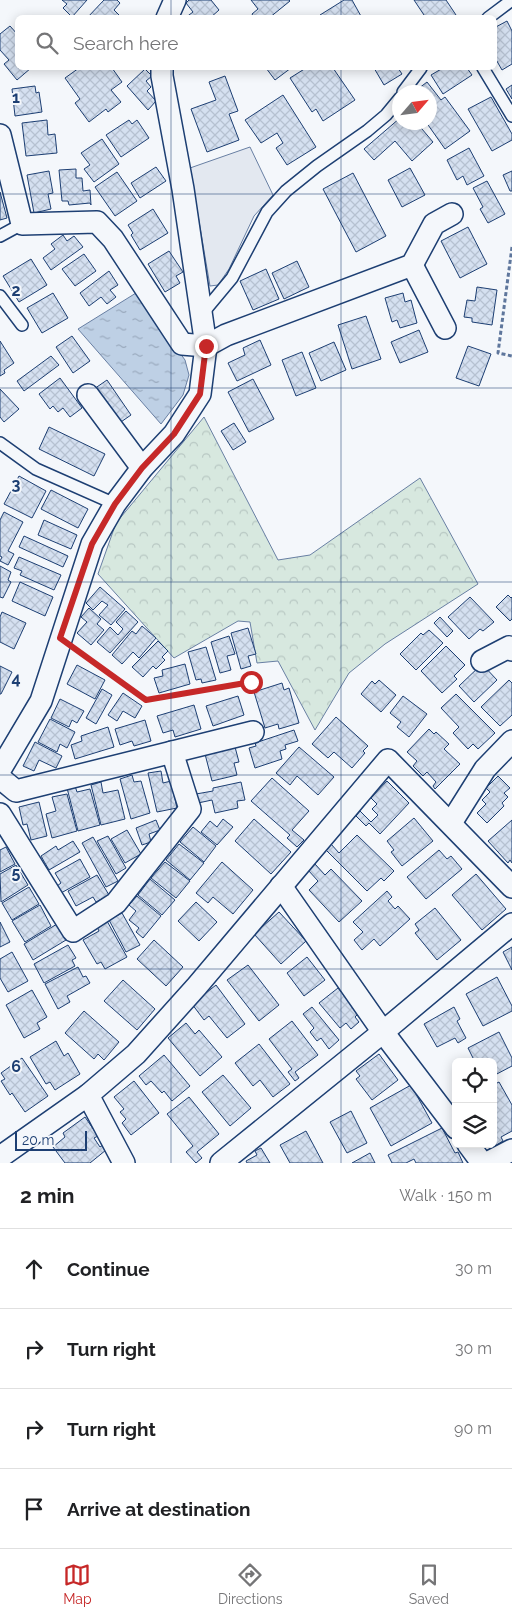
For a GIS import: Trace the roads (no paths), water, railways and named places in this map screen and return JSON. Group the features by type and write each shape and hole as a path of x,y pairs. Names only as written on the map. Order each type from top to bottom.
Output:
{"street":[{"path":"168,15 175,0"},
{"path":"0,770 41,701 92,544 115,504 142,468 174,434 200,394 206,346 183,188 162,70"},
{"path":"0,135 22,224 97,222 113,239 182,344 206,346 226,335 412,265 434,224 452,214"},
{"path":"412,265 445,328"},
{"path":"88,395 142,468"},
{"path":"482,661 509,647 512,650"},
{"path":"0,778 16,791 253,732"},
{"path":"451,823 485,768 512,741"},
{"path":"0,814 73,931 116,903 190,810 172,752"},
{"path":"0,1157 88,1095 136,1054 197,986 388,760 512,887"},
{"path":"281,886 383,1032 452,1123"},
{"path":"221,1163 383,1032 512,924"},
{"path":"88,1095 124,1163"},
{"path":"471,1148 482,1163"},
{"path":"488,1163 512,1150"}],"lane":[{"path":"492,15 512,0"},
{"path":"408,85 420,70"},
{"path":"484,70 512,116"},
{"path":"202,314 232,278 266,212 286,191 317,166 367,131 392,108"},
{"path":"0,236 22,224"},
{"path":"0,296 22,325"},
{"path":"0,443 36,469 115,504"}],"water":[{"path":"136,293 185,360 189,375 183,395 161,424 78,329"}]}
